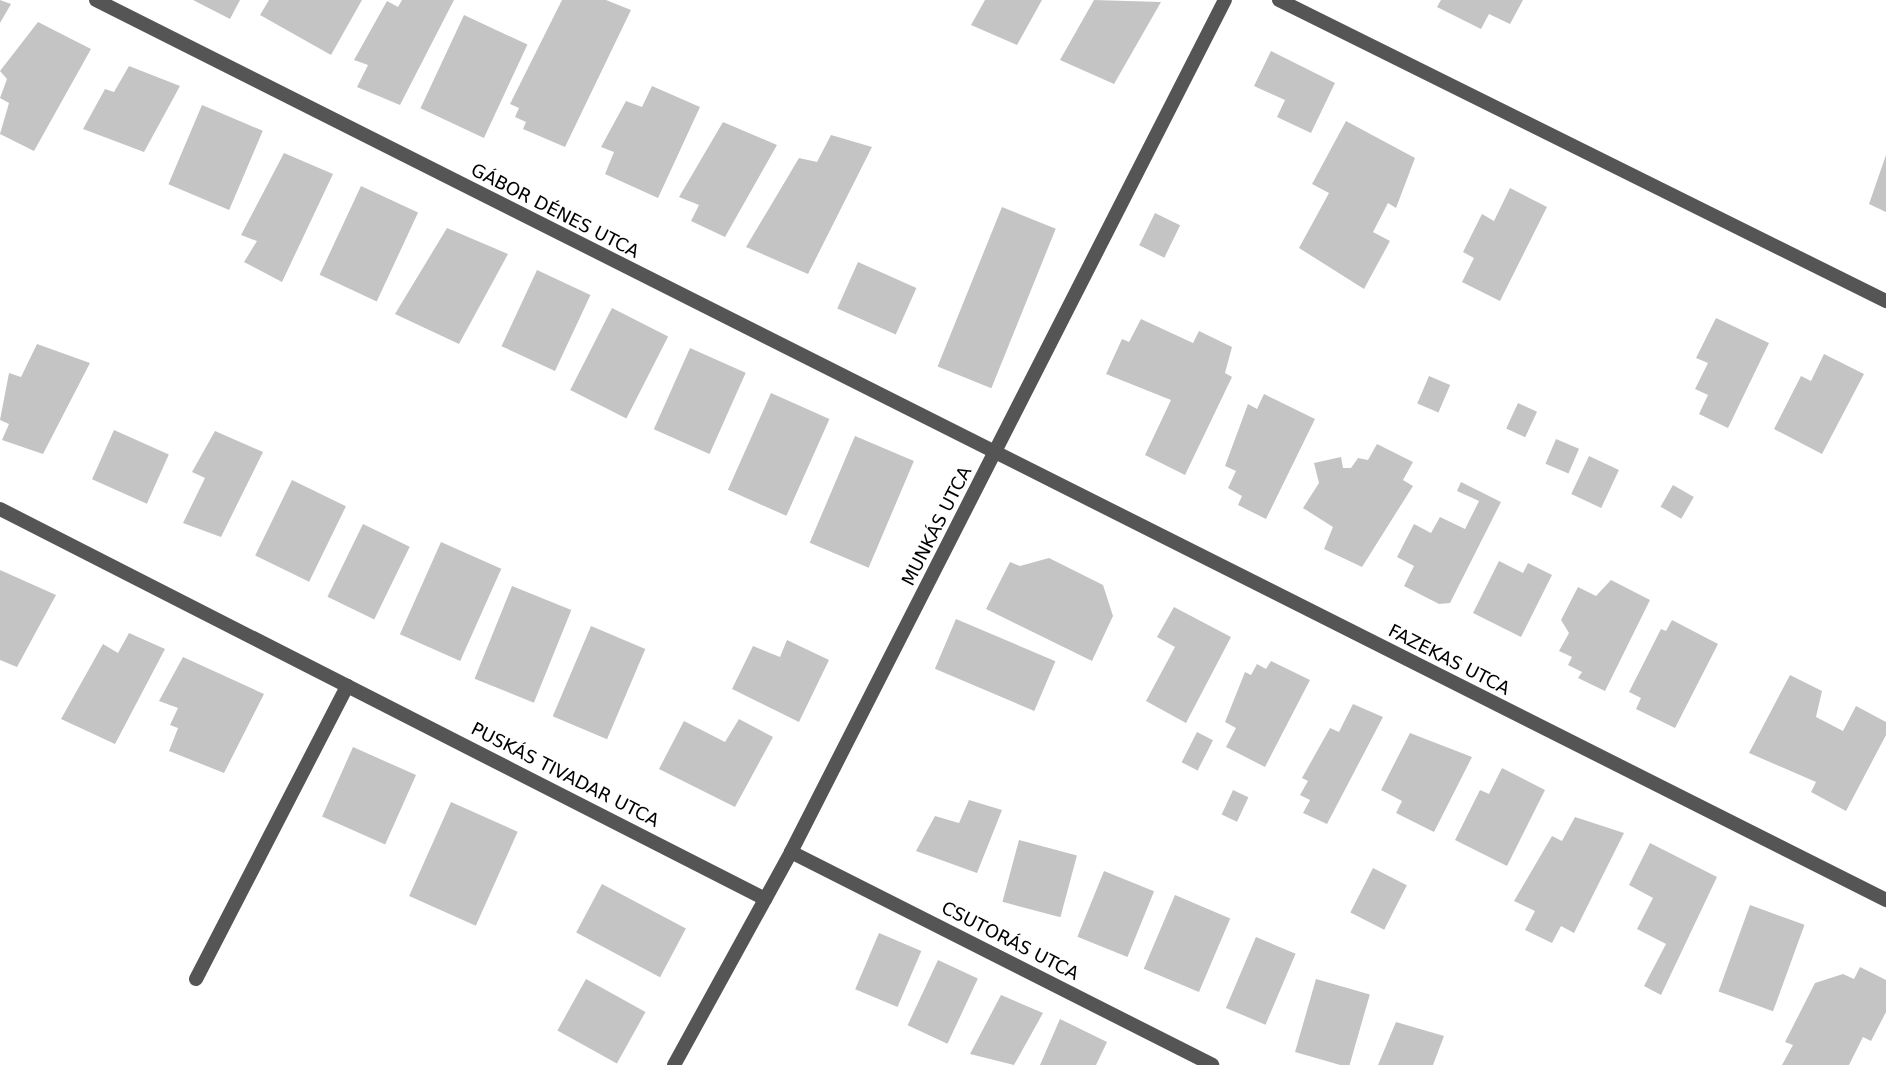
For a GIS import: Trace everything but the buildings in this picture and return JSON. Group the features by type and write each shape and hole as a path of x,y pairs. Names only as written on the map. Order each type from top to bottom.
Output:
{"street":[{"name":"GÁBOR DÉNES UTCA","path":"96,0 996,455"},
{"name":"MUNKÁS UTCA","path":"674,1065 791,852 996,455 1225,0"},
{"path":"1279,0 1460,87 1886,301"},
{"name":"FAZEKAS UTCA","path":"996,455 1886,900"},
{"name":"PUSKÁS TIVADAR UTCA","path":"0,509 765,899"},
{"path":"196,979 347,686"},
{"name":"CSUTORÁS UTCA","path":"791,852 1212,1065"}]}
